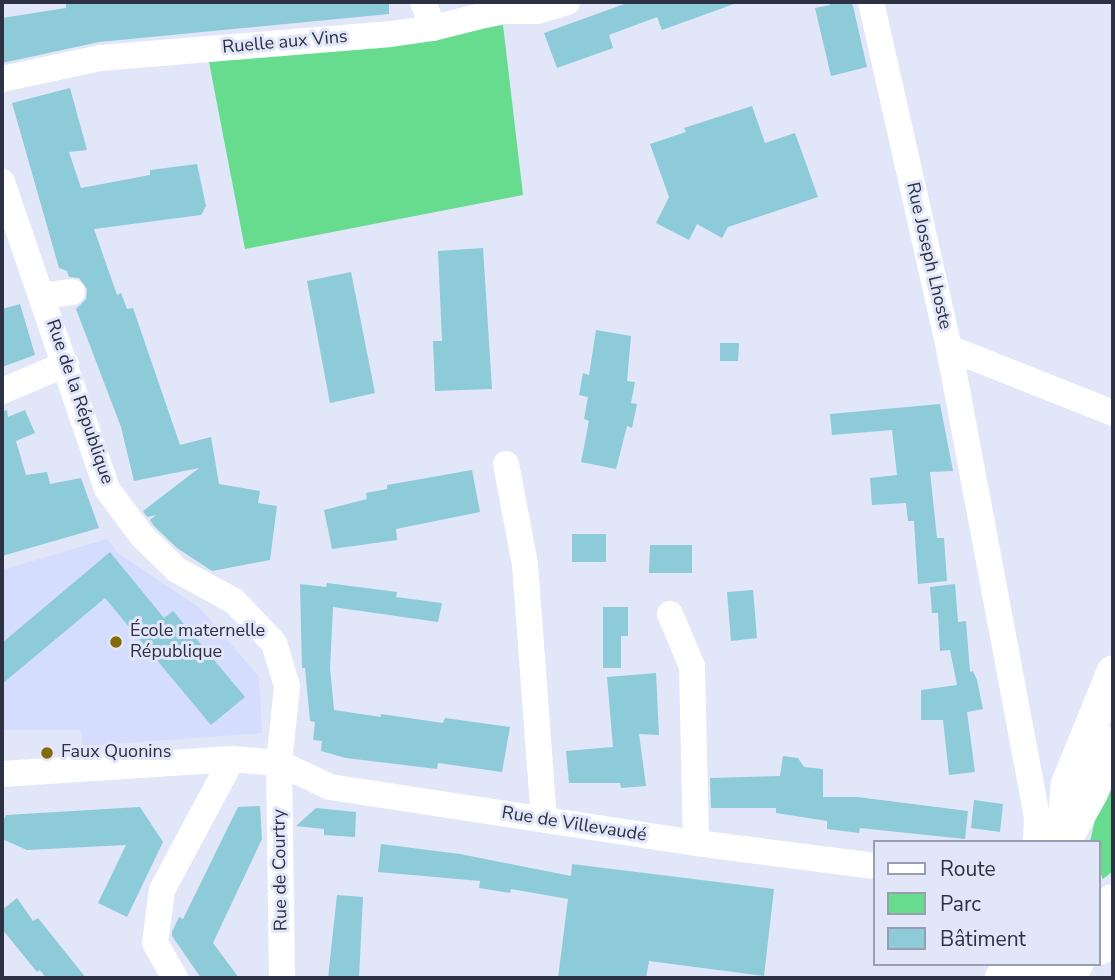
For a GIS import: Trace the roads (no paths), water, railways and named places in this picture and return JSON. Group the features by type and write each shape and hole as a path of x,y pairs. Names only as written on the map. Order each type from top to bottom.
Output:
{"highway":[{"path":"1004,978 1023,966"},
{"path":"1054,978 1071,966"}],"main road":[{"path":"1063,840 1067,785 1113,672"},
{"path":"1064,840 1093,792 1113,743"}],"street":[{"path":"423,2 433,28"},
{"name":"Ruelle aux Vins","path":"2,79 100,58 433,28 501,11 537,12 567,2"},
{"name":"Rue Joseph Lhoste","path":"871,2 949,348 1110,409"},
{"name":"Rue de la République","path":"2,182 107,489 142,536 177,570 234,601 274,643 287,686 279,763"},
{"path":"42,296 72,292"},
{"path":"949,348 1037,817 1036,840"},
{"path":"2,391 66,364"},
{"path":"506,464 525,564 544,820"},
{"path":"670,614 692,666 696,843"},
{"path":"175,978 155,943 162,890 232,759"},
{"path":"2,774 232,759 279,763"},
{"name":"Rue de Villevaudé","path":"279,763 330,787 696,843 874,866"},
{"name":"Rue de Courtry","path":"279,763 282,978"}],"place":[{"name":"École maternelle République","path":"116,642"},
{"name":"Faux Quonins","path":"47,753"}]}
